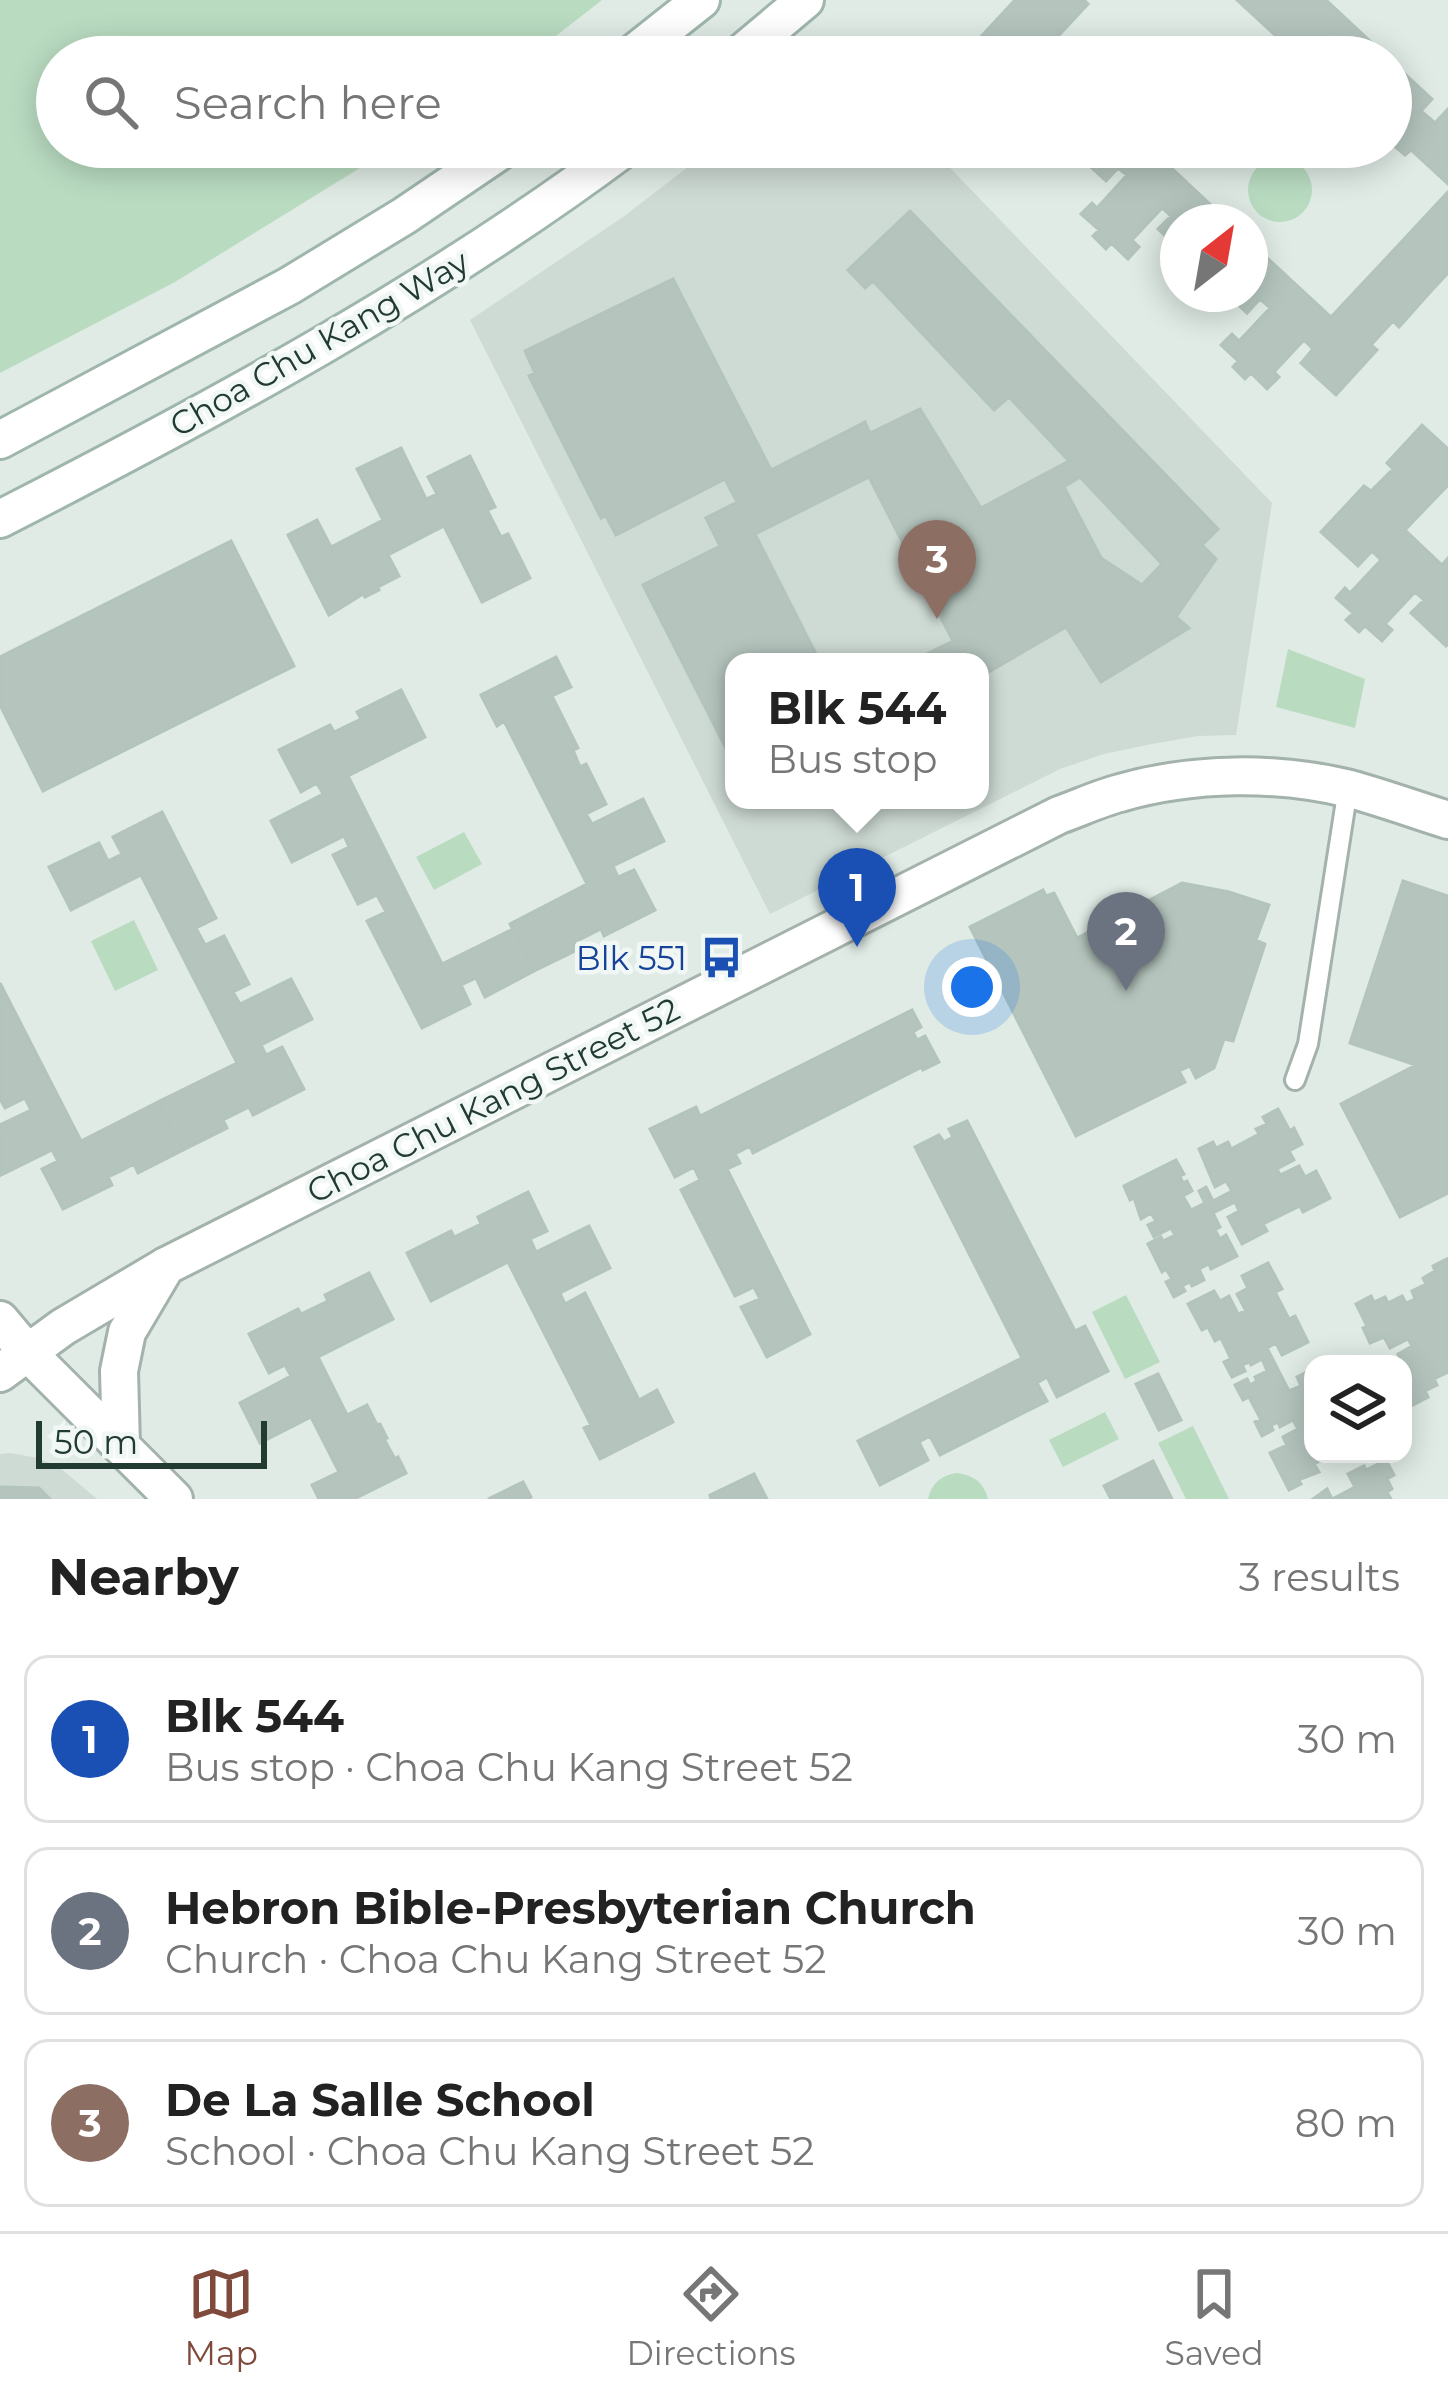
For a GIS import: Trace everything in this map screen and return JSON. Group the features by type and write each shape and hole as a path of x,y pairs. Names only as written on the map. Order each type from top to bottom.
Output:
{"street":[{"path":"655,36 701,0"},
{"path":"762,36 805,0"},
{"name":"Choa Chu Kang Way","path":"0,440 289,286 475,168"},
{"name":"Choa Chu Kang Way","path":"0,519 142,447 433,281 598,168"},
{"name":"Choa Chu Kang Street 52","path":"14,1362 166,1267 1059,815 1120,793 1207,777 1348,788 1448,820"},
{"path":"121,1446 119,1371 127,1332 166,1267"},
{"path":"0,1320 14,1362 121,1446 174,1499"}],"lane":[{"path":"1295,1080 1308,1044 1348,788"}],"shaded area":[{"path":"687,168 950,168 1272,503 1236,735 1198,736 1104,754 1060,769 989,804 989,653 725,653 725,809 980,809 770,914 470,320"},
{"path":"0,1454 59,1467 97,1499 0,1499"}],"green space":[{"path":"0,0 602,0 556,36 36,36 36,168 360,168 175,282 0,373"},
{"path":"1256,168 1304,168 1312,190 1303,213 1292,220 1268,220 1268,204 1251,204 1248,190"},
{"path":"1288,649 1365,679 1355,728 1276,707"},
{"path":"464,832 482,864 434,890 416,857"},
{"path":"134,920 158,970 115,991 91,941"},
{"path":"1126,1295 1160,1362 1125,1379 1092,1312"},
{"path":"1105,1412 1119,1439 1063,1467 1049,1440"},
{"path":"1193,1426 1229,1499 1186,1499 1158,1443"},
{"path":"957,1473 977,1481 988,1499 928,1499 938,1481"}],"building":[{"path":"1015,0 1084,0 1088,4 1058,36 982,36"},
{"path":"1237,0 1326,0 1365,36 1276,36"},
{"path":"1412,80 1432,99 1421,111 1435,123 1448,109 1448,184 1412,151"},
{"path":"1092,168 1118,168 1106,181"},
{"path":"1118,168 1171,168 1210,204 1160,204 1160,210 1132,240 1139,247 1128,259 1111,243 1106,249 1093,236 1099,230 1081,214 1092,203 1097,208 1127,175"},
{"path":"1448,192 1448,273 1432,290 1392,252"},
{"path":"910,211 1218,529 1202,545 1216,559 1176,617 1189,628 1101,682 1066,627 989,672 989,653 928,653 953,641 869,477 755,534 815,653 725,653 725,746 643,585 720,546 706,518 737,502 725,479 616,535 606,516 601,518 529,376 535,373 525,351 673,279 771,470 865,422 870,433 920,409 981,508 1069,461 1009,397 994,410 873,281 865,288 848,270","holes":["1080,477 1162,564 1142,585 1101,558 1064,487"]},
{"path":"1392,252 1432,290 1399,327 1393,321 1371,345 1377,350 1336,395 1301,363 1313,349 1304,340 1274,372 1279,377 1267,389 1251,373 1245,379 1233,367 1238,361 1221,345 1232,334 1239,341 1270,308 1268,259 1331,317"},
{"path":"1422,425 1448,449 1448,485 1405,530 1442,565 1448,558 1446,646 1411,613 1424,600 1415,592 1385,624 1392,630 1382,641 1365,626 1359,632 1346,620 1353,613 1336,598 1345,588 1350,593 1381,560 1372,551 1358,566 1321,532 1364,486 1371,491 1393,469 1387,463"},
{"path":"401,448 426,499 437,494 428,477 470,456 495,507 487,510 501,537 508,534 530,578 482,602 444,526 388,555 399,576 329,615 288,535 317,520 331,547 383,520 357,469"},
{"path":"231,541 294,666 43,791 0,705 0,657"},
{"path":"556,657 571,687 552,696 578,748 573,750 580,767 586,764 606,804 586,814 592,824 643,799 664,841 613,866 618,877 634,870 655,910 604,936 601,929 575,942 579,949 534,971 510,924 587,884 504,721 497,726 481,695"},
{"path":"401,690 425,737 348,776 442,964 513,929 534,971 485,997 476,978 461,985 470,1004 422,1028 367,921 386,912 377,895 358,904 333,855 349,847 344,836 292,862 271,821 323,794 317,783 301,792 279,750 330,725 334,732 361,719 357,712"},
{"path":"162,812 216,918 196,928 205,945 224,936 249,984 233,992 240,1004 291,979 312,1019 261,1045 266,1055 282,1047 304,1089 253,1115 249,1107 223,1120 227,1128 183,1150 158,1102 237,1063 141,875 71,910 49,867 99,843 108,861 122,854 113,837"},
{"path":"1403,881 1448,896 1448,1193 1400,1217 1341,1104 1416,1065 1350,1043"},
{"path":"1182,883 1269,905 1256,940 1265,944 1233,1041 1224,1039 1214,1068 1196,1078 1190,1066 1179,1071 1185,1082 1076,1136 970,927 1043,890 1046,896 1054,893 1077,938"},
{"path":"0,983 81,1141 158,1102 183,1150 138,1173 134,1164 108,1177 112,1185 63,1209 42,1169 58,1161 52,1150 1,1175 0,1125 31,1110 25,1098 5,1108 0,1099"},
{"path":"912,1010 921,1027 913,1032 917,1040 925,1036 939,1062 753,1153 750,1146 735,1154 740,1163 727,1169 810,1334 767,1357 741,1307 760,1299 754,1287 735,1296 681,1190 700,1180 694,1167 675,1177 650,1129 696,1107 700,1116"},
{"path":"1278,1109 1302,1144 1289,1151 1294,1160 1277,1169 1280,1175 1299,1166 1305,1177 1316,1171 1330,1198 1263,1224 1267,1231 1242,1244 1228,1217 1239,1211 1235,1202 1213,1213 1220,1239 1226,1235 1237,1256 1211,1269 1209,1264 1199,1269 1204,1280 1182,1286 1185,1291 1174,1297 1166,1282 1172,1279 1166,1269 1162,1272 1148,1244 1175,1235 1171,1228 1154,1237 1148,1225 1156,1221 1151,1213 1141,1219 1124,1186 1176,1160 1183,1183 1187,1181 1192,1191 1183,1196 1191,1210 1205,1203 1199,1191 1206,1187 1213,1201 1232,1191 1226,1181 1215,1187 1199,1149 1228,1142 1231,1149 1259,1134 1256,1129 1267,1124 1263,1117"},
{"path":"967,1121 1075,1331 1085,1326 1108,1371 1057,1397 1047,1377 1037,1383 1047,1401 940,1455 930,1436 919,1442 928,1460 880,1485 858,1441 1022,1358 915,1147 939,1135 944,1142 953,1137 949,1129"},
{"path":"528,1192 547,1231 530,1239 536,1252 589,1226 610,1268 560,1293 565,1304 585,1293 639,1400 657,1390 673,1422 600,1459 584,1428 591,1425 508,1262 431,1301 407,1253 451,1231 454,1237 481,1224 478,1217"},
{"path":"1447,1259 1448,1372 1434,1379 1437,1385 1425,1391 1428,1397 1413,1405 1412,1355 1398,1354 1412,1346 1408,1339 1390,1348 1384,1337 1370,1343 1356,1304 1371,1296 1374,1302 1385,1297 1388,1303 1402,1296 1406,1303 1415,1299 1412,1291 1426,1284 1423,1278 1435,1271 1433,1266"},
{"path":"1268,1263 1282,1289 1275,1292 1308,1342 1282,1355 1276,1343 1267,1348 1289,1391 1301,1386 1297,1377 1304,1374 1304,1463 1316,1463 1319,1472 1298,1480 1301,1484 1289,1490 1270,1453 1287,1445 1283,1437 1298,1429 1293,1420 1280,1427 1278,1422 1262,1436 1255,1422 1261,1420 1249,1397 1243,1400 1235,1385 1247,1379 1250,1385 1257,1381 1255,1377 1267,1371 1262,1359 1242,1365 1245,1371 1232,1377 1224,1362 1231,1359 1221,1338 1215,1341 1208,1327 1202,1330 1188,1304 1214,1291 1220,1301 1229,1296 1238,1314 1246,1311 1237,1294 1248,1288 1242,1276"},
{"path":"369,1273 393,1319 318,1357 347,1415 367,1405 406,1473 354,1499 319,1499 312,1485 339,1472 311,1417 260,1443 240,1403 291,1376 285,1365 269,1373 249,1334 298,1309 301,1314 328,1301 325,1295"},
{"path":"1158,1374 1181,1420 1159,1430 1136,1384"},
{"path":"1153,1461 1172,1499 1111,1499 1104,1486"},
{"path":"1388,1463 1394,1475 1387,1479 1391,1499 1332,1499 1355,1487 1348,1474"},
{"path":"754,1474 767,1499 711,1499 710,1495"},
{"path":"523,1482 528,1499 488,1499"},
{"path":"0,1487 39,1488 50,1499 0,1499"},
{"path":"1327,1489 1332,1499 1313,1499"}],"place":[{"name":"De La Salle School","path":"937,619"},
{"name":"Blk 544","path":"857,947"},
{"name":"Blk 551","path":"721,958"},
{"name":"Hebron Bible-Presbyterian Church","path":"1126,991"}]}
